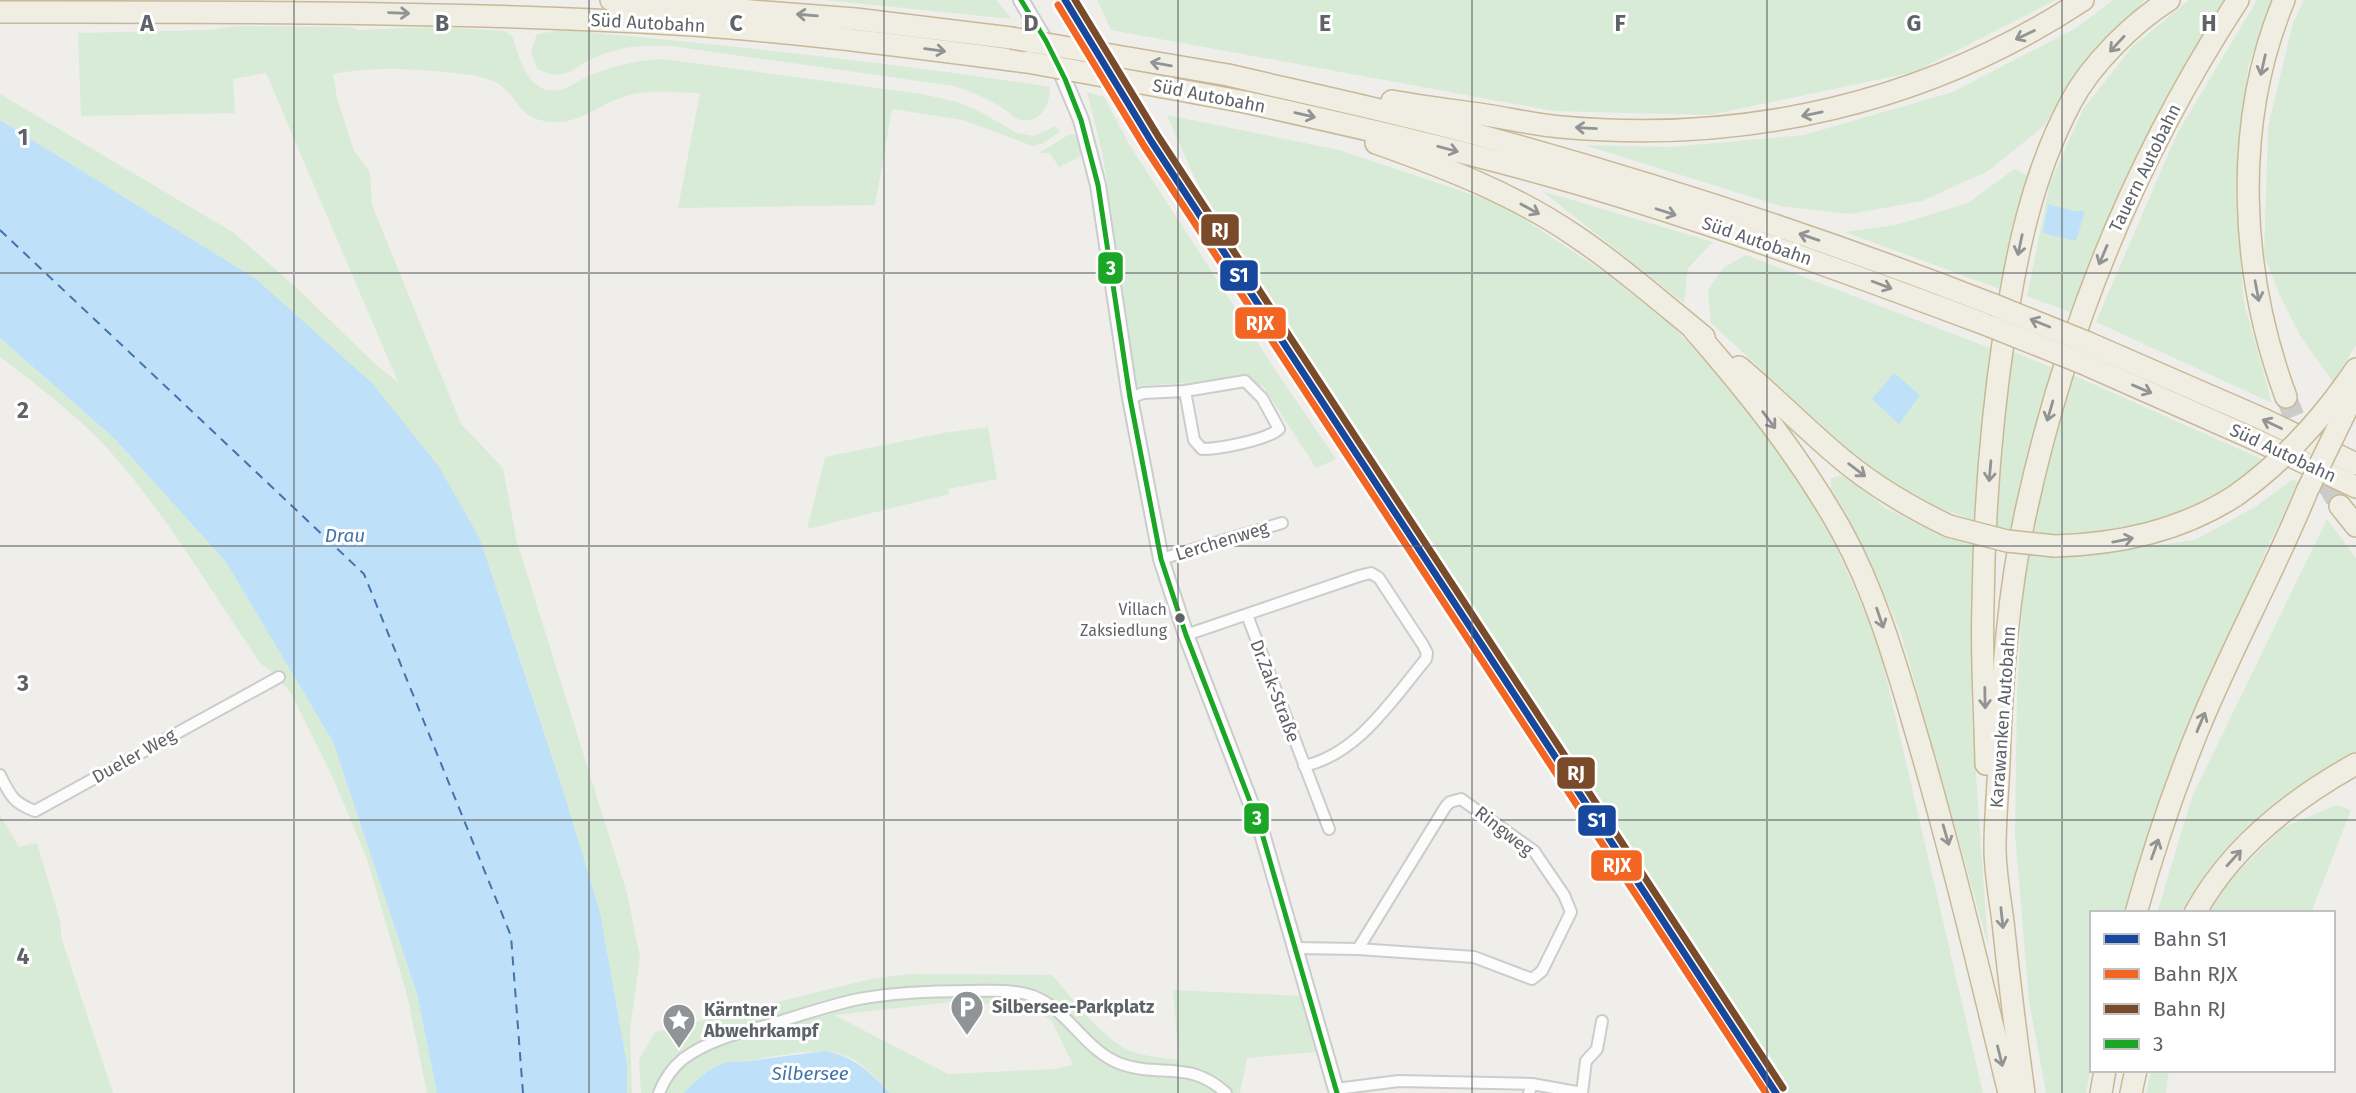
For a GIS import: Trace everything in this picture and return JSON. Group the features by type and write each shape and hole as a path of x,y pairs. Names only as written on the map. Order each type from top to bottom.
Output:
{"highway":[{"name":"Süd Autobahn","path":"611,0 855,19 1011,38 1228,75 1468,132 1749,215 1994,304 2078,350 2254,439 2356,487"},
{"path":"1324,97 1360,95 1560,127 1700,130 1771,122 1850,105 1936,78 2042,27 2083,0"},
{"path":"1995,850 1986,780 1982,606 1998,375 2020,243 2038,175 2072,99 2131,29 2169,0"},
{"name":"Tauern Autobahn","path":"2078,350 2099,265 2136,180 2176,104 2238,0"},
{"path":"2284,0 2263,63 2248,163 2255,282 2266,334 2286,397"},
{"name":"Süd Autobahn","path":"0,12 330,11 676,24 855,40 1027,62 1245,102 1427,143 1602,191 1756,240 1990,326 2078,350 2265,420 2356,464"},
{"path":"1334,121 1372,142 1501,193 1572,233 1636,279 1833,452 1882,489 1949,526 2007,541 2055,546 2092,545 2148,535 2199,516 2235,496 2269,471 2297,445 2353,380"},
{"path":"1694,330 1750,395 1798,458 1842,532 1874,599 1899,674 1950,849 2009,1093"},
{"name":"Karawanken Autobahn","path":"2024,1093 2012,1013 1995,850 2002,694 2010,609 2025,514 2048,418 2078,350"},
{"path":"2137,911 2149,865 2198,730 2288,536 2353,380"},
{"path":"2288,536 2356,423"},
{"path":"2340,506 2356,526"},
{"path":"2196,911 2207,890 2263,828 2296,801 2356,764"},
{"path":"2101,1093 2105,1072"},
{"path":"2131,1093 2136,1072"}],"street":[{"path":"1021,0 1046,41 1081,120 1098,185 1130,398 1161,559 1186,635 1261,830 1337,1091 1399,1081 1582,1093 1586,1061 1597,1049 1602,1021"},
{"path":"1130,398 1143,393 1185,391 1245,381 1252,385 1276,420 1279,429 1272,435 1202,449 1194,440 1185,391"},
{"name":"Lerchenweg","path":"1161,559 1282,523"},
{"name":"Dr.Zak-Straße","path":"1186,635 1371,573 1375,574 1427,653 1426,660 1358,737 1334,756 1304,766"},
{"name":"Dr.Zak-Straße","path":"1247,615 1329,829"},
{"name":"Dueler Weg","path":"0,775 12,798 20,806 35,811 279,677"},
{"name":"Ringweg","path":"1296,948 1474,957 1532,979 1542,971 1571,912 1564,895 1534,851 1461,799 1446,806 1357,949"},
{"path":"659,1093 669,1073 684,1059 711,1044 754,1029 859,999 923,991 1000,990 1035,997 1066,1020 1099,1052 1120,1064 1186,1071 1206,1078 1226,1093"}],"green space":[{"path":"825,0 996,0 1012,19"},
{"path":"1097,0 2056,0 1914,72 1710,115 1554,111 1111,30"},
{"path":"2113,0 2145,0 2081,65 2044,126 1988,171 1922,201 1850,214 1781,206 1584,145 1670,147 1804,135 1953,92 2076,28"},
{"path":"2189,0 2228,0 2075,314 2027,296 2050,183 2083,109 2133,46","holes":["2049,204 2075,211 2043,233"]},
{"path":"2257,0 2271,0 2248,67 2235,194 2244,303 2272,403 2096,322 2177,134"},
{"path":"2304,0 2356,0 2356,345 2333,382 2301,337 2264,256 2268,127 2293,23"},
{"path":"238,26 350,27 357,30 437,27 505,31 513,37 523,66 534,83 552,91 563,89 611,68 663,59 922,94 977,110 1017,133 1034,136 1056,126 1060,131 1044,143 1033,146 963,120 892,109 875,205 678,208 700,93 635,94 617,99 571,120 551,122 531,116 504,88 477,76 394,69 333,74 337,98 354,151 370,172 372,205 461,424 503,468 517,542 627,893 640,957 630,1030 632,1093 627,1093 627,1065 600,912 564,793 480,539 256,279 0,120 0,94 234,233 298,289 375,364 398,382 266,73 233,79 235,113 81,116 78,33 209,30"},
{"path":"564,30 929,70 1050,87 1050,94 1046,107 1038,117 1017,119 986,99 954,86 671,46 616,50 563,74 537,69 531,51 537,34"},
{"path":"1087,92 1104,97 1129,144 1336,459 1316,468 1263,386 1190,394 1183,383 1137,386 1103,156"},
{"path":"1167,115 1339,150 1503,205 1652,304 1740,398 1819,508 1878,642 1983,1093 1788,1093 1197,183"},
{"path":"1070,134 1076,135 1082,141 1085,154 1059,167 1050,153 1039,153"},
{"path":"2015,169 2031,178 2000,289 1845,232 1896,225 1968,203"},
{"path":"1542,191 1713,242 1688,268 1684,303"},
{"path":"1746,255 1990,348 1974,521 1921,501 1855,456 1711,323 1708,290 1723,268"},
{"path":"0,338 114,438 226,562 333,742 417,994 437,1093 427,1093 407,995 367,859 333,778 291,693 261,664 168,525 127,472 81,423 0,357"},
{"path":"2008,350 2054,368 2013,532 1994,528"},
{"path":"2068,373 2266,461 2224,493 2158,521 2096,536 2029,534"},
{"path":"988,427 997,479 948,489 949,494 807,529 825,457 943,433"},
{"path":"1845,475 1885,508 1935,532 1977,546 1971,705 1988,945 1900,630 1861,543 1831,490 1831,478"},
{"path":"2293,479 2299,483 2269,544 2169,776 2128,911 2090,911 2090,1072 2086,1093 2046,1093 2029,1001 2015,834 2017,693 2025,555 2070,557 2195,540 2255,507"},
{"path":"2327,519 2356,558 2356,757 2295,788 2225,853 2186,911 2158,911 2192,797"},
{"path":"2336,805 2351,810 2312,911 2210,911 2225,885 2282,828"},
{"path":"0,815 19,847 37,843 61,924 61,937 113,1093 0,1093"},
{"path":"909,974 1052,975 1090,1020 1124,1048 1136,1053 1179,1060 1173,990 1302,996 1316,1052 1247,1058 1240,1093 890,1093 855,1060 838,1053 811,1052 725,1063 702,1075 684,1093 641,1093 639,1060 655,1032 871,979","holes":["951,1002 1027,1006 1051,1020 1073,1065 1054,1069 948,1074 834,1015"]},
{"path":"2151,1072 2169,1072 2166,1093 2146,1093"}],"water":[{"name":"Drau","path":"0,120 256,279 373,384 439,467 480,539 564,793 600,912 627,1065 627,1093 437,1093 417,994 333,742 226,562 114,438 0,338"},
{"path":"2048,204 2085,211 2076,241 2043,233"},
{"path":"1894,373 1920,395 1899,424 1872,399"},
{"name":"Silbersee","path":"825,1051 854,1061 890,1093 684,1093 703,1075 725,1063"}],"ferry route":[{"path":"0,230 364,574 511,936 523,1093"}],"tunnel":[{"path":"2286,397 2310,455 2340,506"}],"rail line":[{"name":"S1","path":"1065,0 1151,141 1776,1093"},
{"name":"RJ","path":"1075,0 1158,136 1783,1088"},
{"name":"RJX","path":"1058,5 1144,146 1766,1093"}],"transit line":[{"name":"3","path":"1021,0 1046,41 1081,120 1098,185 1130,398 1161,559 1186,635 1261,830 1337,1093"}],"place":[{"name":"Villach Zaksiedlung","path":"1180,618"},
{"name":"Silbersee-Parkplatz","path":"967,1037"},
{"name":"Kärntner Abwehrkampf","path":"679,1050"}]}
